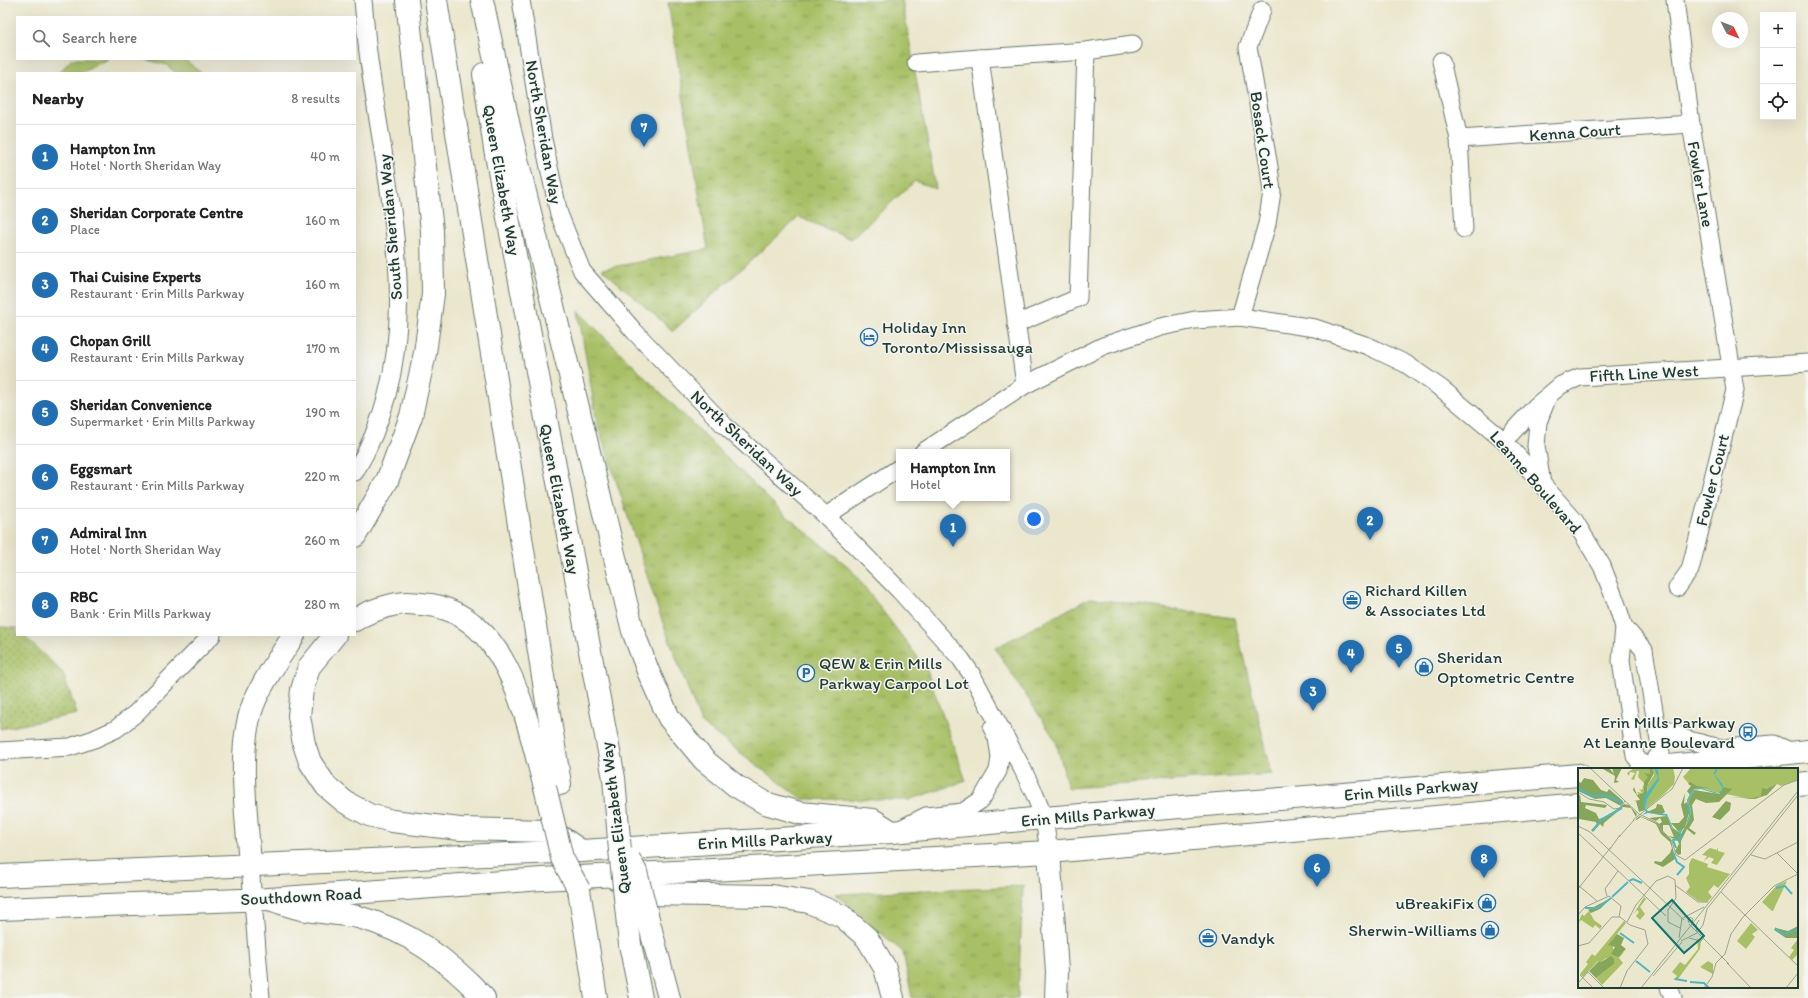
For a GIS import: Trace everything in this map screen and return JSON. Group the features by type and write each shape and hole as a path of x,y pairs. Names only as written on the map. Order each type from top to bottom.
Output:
{"main road":[{"path":"356,534 387,481 411,416 425,353 433,294 432,230 407,0"},
{"name":"Queen Elizabeth Way","path":"436,0 552,786"},
{"name":"Queen Elizabeth Way","path":"473,0 495,149 614,778 630,944 641,998"},
{"path":"482,0 510,131 633,631 648,671 669,718 704,760 736,786 765,803 800,813 873,820 892,832"},
{"path":"356,620 380,608 406,603 439,606 457,614 471,623 490,641 502,657 513,679 552,786 562,858 579,890 596,998"},
{"path":"250,865 244,752 247,728 256,698 293,636"},
{"path":"334,636 309,667 302,690 299,716 304,744 310,762 326,786 345,802 369,815 392,821 460,828 552,831 589,850"},
{"path":"1655,768 1800,752"},
{"name":"Erin Mills Parkway","path":"589,850 892,832 1044,818 1578,775"},
{"path":"1798,784 1808,783"},
{"name":"Erin Mills Parkway","path":"606,876 1049,852 1578,804"},
{"path":"619,840 636,872 669,998"},
{"name":"Southdown Road","path":"0,876 589,850"},
{"path":"1049,852 1057,972 1056,998"},
{"path":"606,876 647,894 772,896 809,902 842,916 867,938 885,968 893,998"},
{"name":"Southdown Road","path":"0,909 260,899 606,876"},
{"path":"260,899 300,909 358,917 402,933 438,955 462,974 484,998"}],"street":[{"name":"South Sheridan Way","path":"356,470 366,454 384,410 397,345 398,272 389,183 369,60 363,0"},
{"name":"North Sheridan Way","path":"521,0 543,139 558,206 582,272 634,331 724,425 826,516 899,590 961,659 972,675 1022,768 1044,818 1049,852"},
{"name":"Fowler Lane","path":"1675,0 1691,124 1732,368"},
{"name":"Bosack Court","path":"1240,317 1267,224 1272,192 1248,47 1262,10"},
{"path":"916,63 1086,50 1133,44"},
{"path":"1016,324 1078,298 1086,50"},
{"path":"980,58 1016,324 1026,385"},
{"path":"1442,61 1459,139 1464,229"},
{"name":"Kenna Court","path":"1459,139 1691,124"},
{"name":"Leanne Boulevard","path":"928,449 1026,385 1103,346 1160,327 1194,320 1240,317 1315,328 1368,346 1406,364 1442,389 1504,441 1574,520 1602,566 1624,627 1621,661 1635,756 1645,768"},
{"name":"Fifth Line West","path":"1504,441 1536,406 1562,385 1580,377 1808,363"},
{"name":"Fowler Court","path":"1677,588 1690,570 1735,390 1732,368"},
{"path":"1542,485 1536,452 1537,434 1538,422 1547,397"},
{"path":"826,516 896,470"},
{"name":"Leanne Boulevard","path":"1624,627 1644,650 1656,723 1660,753 1647,768"},
{"path":"0,751 70,747 94,739 116,729 136,713 211,636"},
{"path":"892,832 926,816 963,812 981,800 998,771 1000,757 997,738 977,700 972,675"},
{"path":"1656,723 1685,739 1708,745 1723,748 1774,744 1800,752"},
{"path":"250,865 260,899 261,998"},
{"path":"1669,988 1673,998"}],"green space":[{"path":"757,0 902,0 936,189 915,181 851,239 799,217 673,331 602,269 708,249 668,3"},
{"path":"71,60 106,60 83,72 59,72"},
{"path":"148,60 185,60 200,72 175,72 167,65"},
{"path":"578,311 783,513 850,568 926,668 966,781 909,800 802,799 701,723 660,615 597,422"},
{"path":"1090,598 1234,618 1272,774 1068,788 1056,741 995,648"},
{"path":"0,627 16,628 16,636 27,636 27,639 63,673 77,714 0,729"},
{"path":"1023,886 1018,998 912,998 903,952 836,894"}],"place":[{"name":"Admiral Inn","path":"644,147"},
{"name":"Holiday Inn Toronto/Mississauga","path":"869,337"},
{"name":"Sheridan Corporate Centre","path":"1370,540"},
{"name":"Hampton Inn","path":"953,547"},
{"name":"Richard Killen & Associates Ltd","path":"1352,600"},
{"name":"Sheridan Optometric Centre","path":"1424,667"},
{"name":"Sheridan Convenience","path":"1399,668"},
{"name":"QEW & Erin Mills Parkway Carpool Lot","path":"806,673"},
{"name":"Chopan Grill","path":"1351,673"},
{"name":"Thai Cuisine Experts","path":"1313,711"},
{"name":"Erin Mills Parkway At Leanne Boulevard","path":"1748,732"},
{"name":"RBC","path":"1484,878"},
{"name":"Eggsmart","path":"1317,887"},
{"name":"uBreakiFix","path":"1487,903"},
{"name":"Sherwin-Williams","path":"1490,930"},
{"name":"Vandyk","path":"1208,938"}]}
